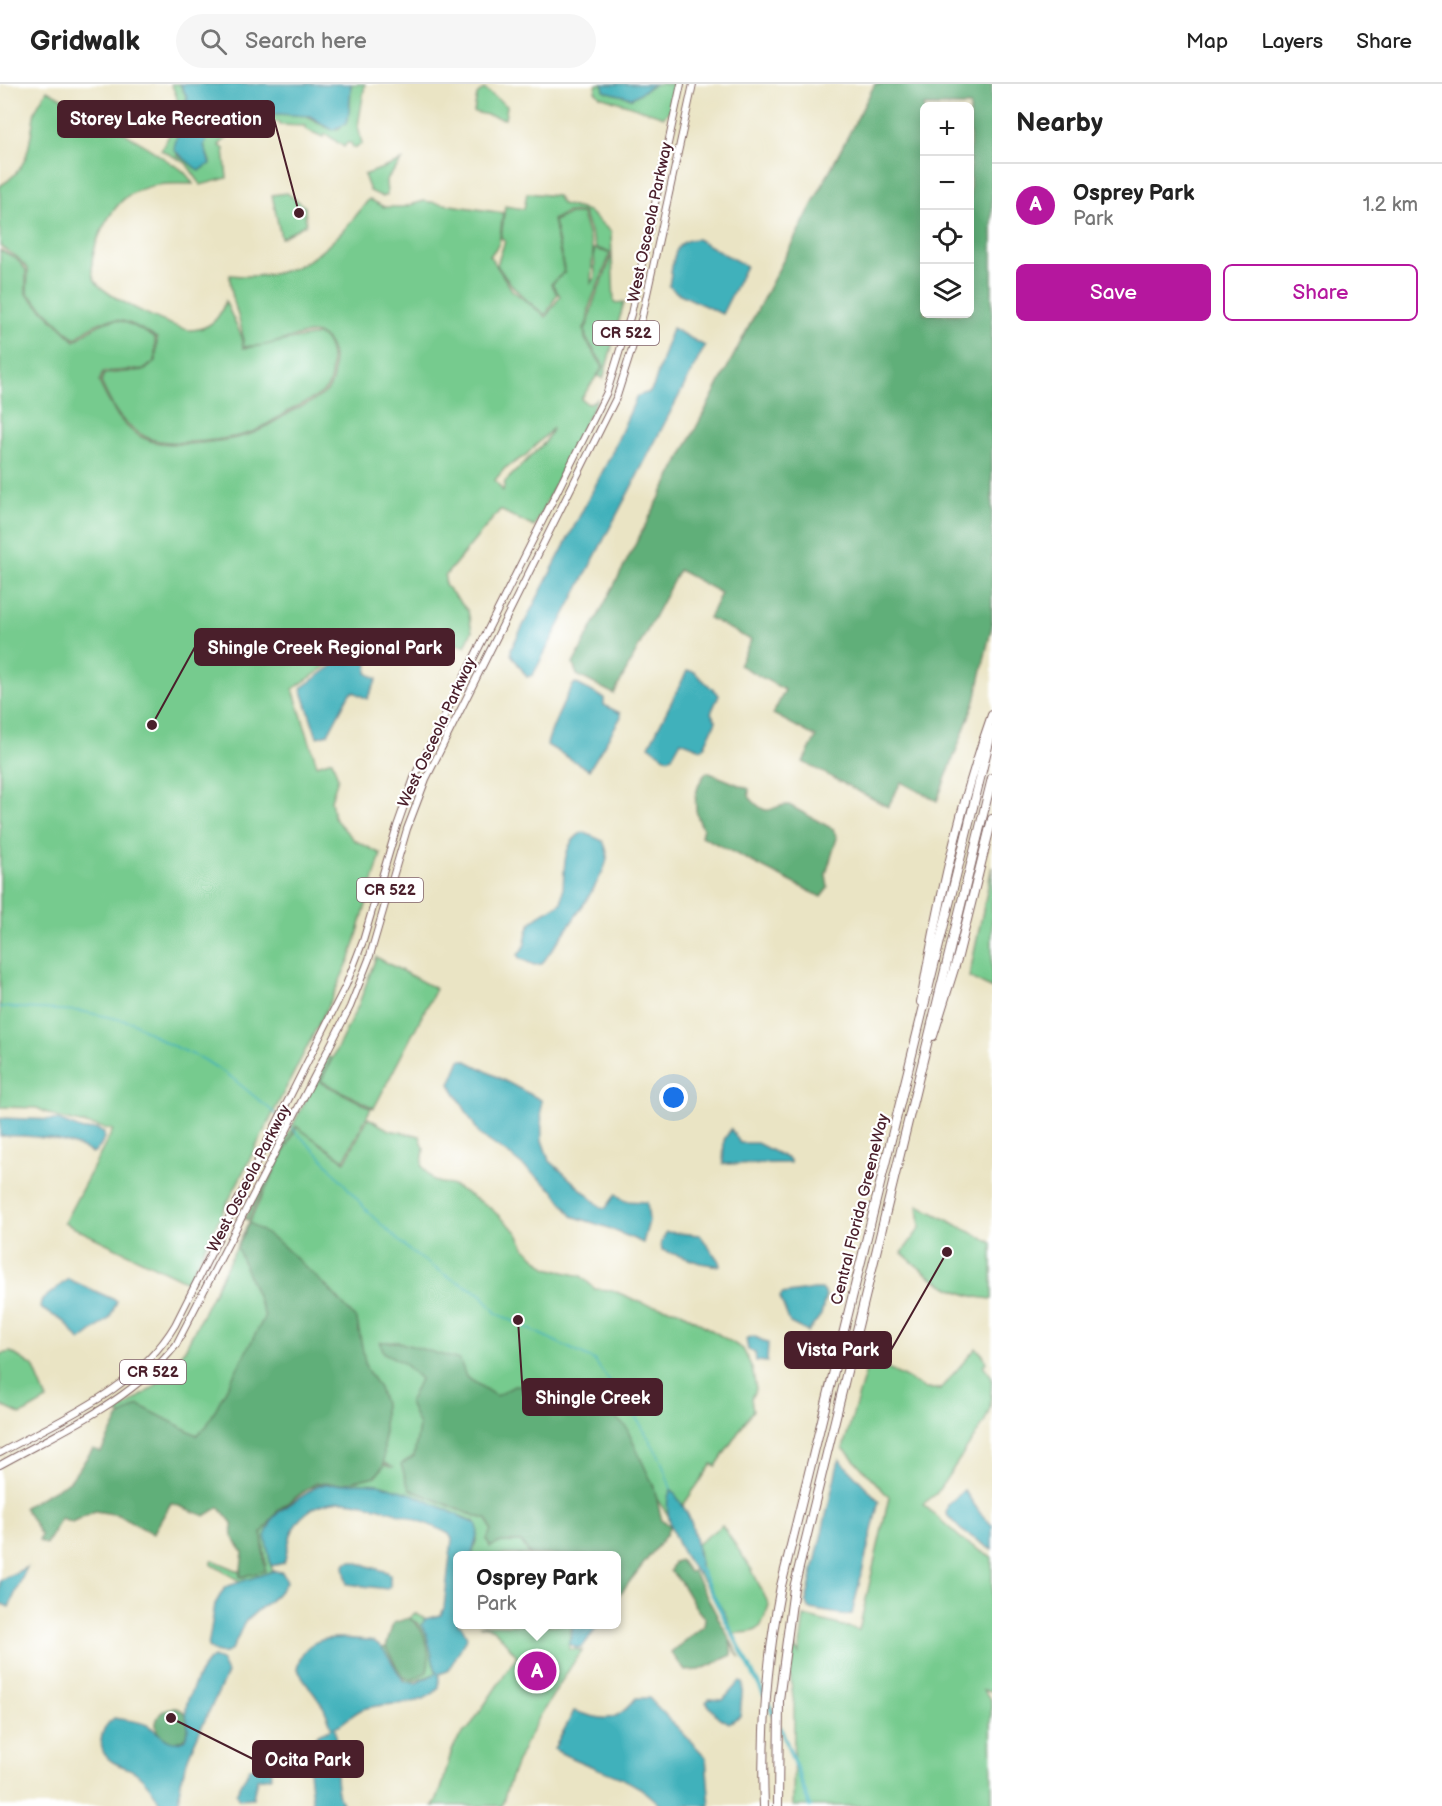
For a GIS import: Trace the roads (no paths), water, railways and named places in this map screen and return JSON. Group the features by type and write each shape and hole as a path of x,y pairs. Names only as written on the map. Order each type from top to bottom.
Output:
{"highway":[{"path":"911,1056 943,884 961,814 992,715"},
{"name":"Central Florida GreeneWay","path":"764,1806 765,1711 770,1657 781,1586 992,729"},
{"name":"Central Florida GreeneWay","path":"778,1806 777,1736 780,1682 791,1605 992,778"},
{"path":"919,1077 958,956 992,819"}],"main road":[{"name":"West Osceola Parkway","path":"0,1453 116,1388 143,1366 175,1324 315,1048 358,955 396,826 422,760 584,441 610,384 631,314 681,84"},
{"name":"West Osceola Parkway","path":"0,1465 125,1393 157,1368 186,1331 327,1054 364,975 407,829 426,779 617,396 644,309 693,84"}],"water":[{"path":"180,84 351,84 349,113 346,124 332,130 310,116 260,113 245,119 238,126 209,135 204,145 210,164 199,171 174,150 178,134 188,113 186,95"},
{"path":"603,84 655,84 632,98 604,91"},
{"path":"697,239 746,266 722,314 676,292 669,286 678,248 688,240"},
{"path":"672,328 705,346 533,675 527,677 511,654 511,649 610,457 637,396 650,392 654,385"},
{"path":"364,647 369,652 367,673 377,679 367,699 354,692 350,693 328,734 317,737 301,688 358,648"},
{"path":"687,671 693,671 719,695 711,713 716,721 704,747 701,749 681,741 672,757 668,759 649,746"},
{"path":"575,683 604,698 604,705 620,713 621,717 589,770 547,745 559,713"},
{"path":"583,832 603,841 607,854 604,869 589,897 542,964 534,965 519,958 518,955 524,947 528,929 533,920 561,903 566,855 569,846"},
{"path":"460,1060 465,1060 541,1100 542,1140 549,1160 601,1207 606,1208 616,1194 625,1201 647,1202 649,1221 643,1243 606,1227 572,1216 554,1191 480,1135 450,1084"},
{"path":"0,1118 58,1120 83,1130 97,1129 104,1133 103,1139 100,1147 92,1153 48,1138 0,1136"},
{"path":"731,1129 740,1143 757,1143 790,1160 790,1163 723,1164 724,1140"},
{"path":"666,1232 700,1235 719,1261 720,1266 700,1263 662,1250 661,1244"},
{"path":"68,1279 117,1301 110,1318 80,1341 65,1322 40,1308 41,1301"},
{"path":"821,1289 826,1295 821,1315 808,1332 790,1323 780,1297 782,1294"},
{"path":"753,1336 768,1343 767,1362 756,1361 755,1352 748,1350 746,1339"},
{"path":"839,1459 879,1501 852,1614 846,1615 810,1609 806,1602"},
{"path":"379,1484 415,1495 477,1524 478,1531 473,1551 453,1551 453,1629 463,1629 467,1637 448,1671 439,1674 439,1688 431,1695 413,1702 363,1709 335,1727 337,1787 343,1806 313,1806 309,1771 312,1744 317,1735 332,1728 324,1708 297,1669 300,1659 304,1651 318,1641 335,1638 369,1640 382,1648 404,1681 416,1683 437,1673 422,1625 425,1619 441,1615 444,1608 452,1539 449,1534 411,1518 364,1504 340,1501 318,1506 303,1516 293,1530 284,1563 271,1566 265,1536 273,1518 281,1510 319,1485"},
{"path":"671,1489 686,1511 693,1527 701,1570 698,1574 679,1546 670,1522 668,1499"},
{"path":"964,1490 980,1513 992,1525 992,1550 961,1530 946,1514 948,1505"},
{"path":"352,1561 387,1572 390,1575 390,1586 387,1589 347,1584 344,1566 347,1562"},
{"path":"27,1567 9,1607 0,1603 0,1580"},
{"path":"273,1571 282,1572 287,1581 278,1593 246,1621 232,1648 225,1653 220,1653 208,1647 215,1604 225,1587"},
{"path":"572,1629 596,1629 583,1646 577,1648 569,1644"},
{"path":"213,1657 221,1660 227,1673 189,1756 179,1791 179,1806 161,1806 156,1796 139,1776 108,1758 102,1747 102,1734 114,1718 143,1723 169,1741 179,1742 185,1739 188,1732 186,1706 191,1690"},
{"path":"739,1682 743,1683 740,1716 729,1723 718,1717 706,1702 709,1699 723,1700"},
{"path":"636,1698 649,1698 706,1757 710,1806 661,1806 650,1795 624,1779 554,1749 574,1711 594,1717 608,1718 621,1713"},
{"path":"250,1768 271,1768 271,1777 257,1779 253,1798 239,1799 236,1794"}],"waterway":[{"path":"0,1007 80,1011 132,1022 166,1043 203,1059 231,1077 277,1115"},
{"path":"290,1126 322,1158 369,1213 410,1251 445,1275 481,1294 496,1313 594,1360 641,1425 661,1460 671,1489"},
{"path":"699,1568 764,1695"},
{"path":"767,1701 776,1719"},
{"path":"781,1728 810,1806"}],"place":[{"name":"Storey Lake Recreation","path":"299,213"},
{"name":"Shingle Creek Regional Park","path":"152,725"},
{"name":"Vista Park","path":"947,1252"},
{"name":"Shingle Creek","path":"518,1320"},
{"name":"Osprey Park","path":"537,1671"},
{"name":"Ocita Park","path":"171,1718"}]}
